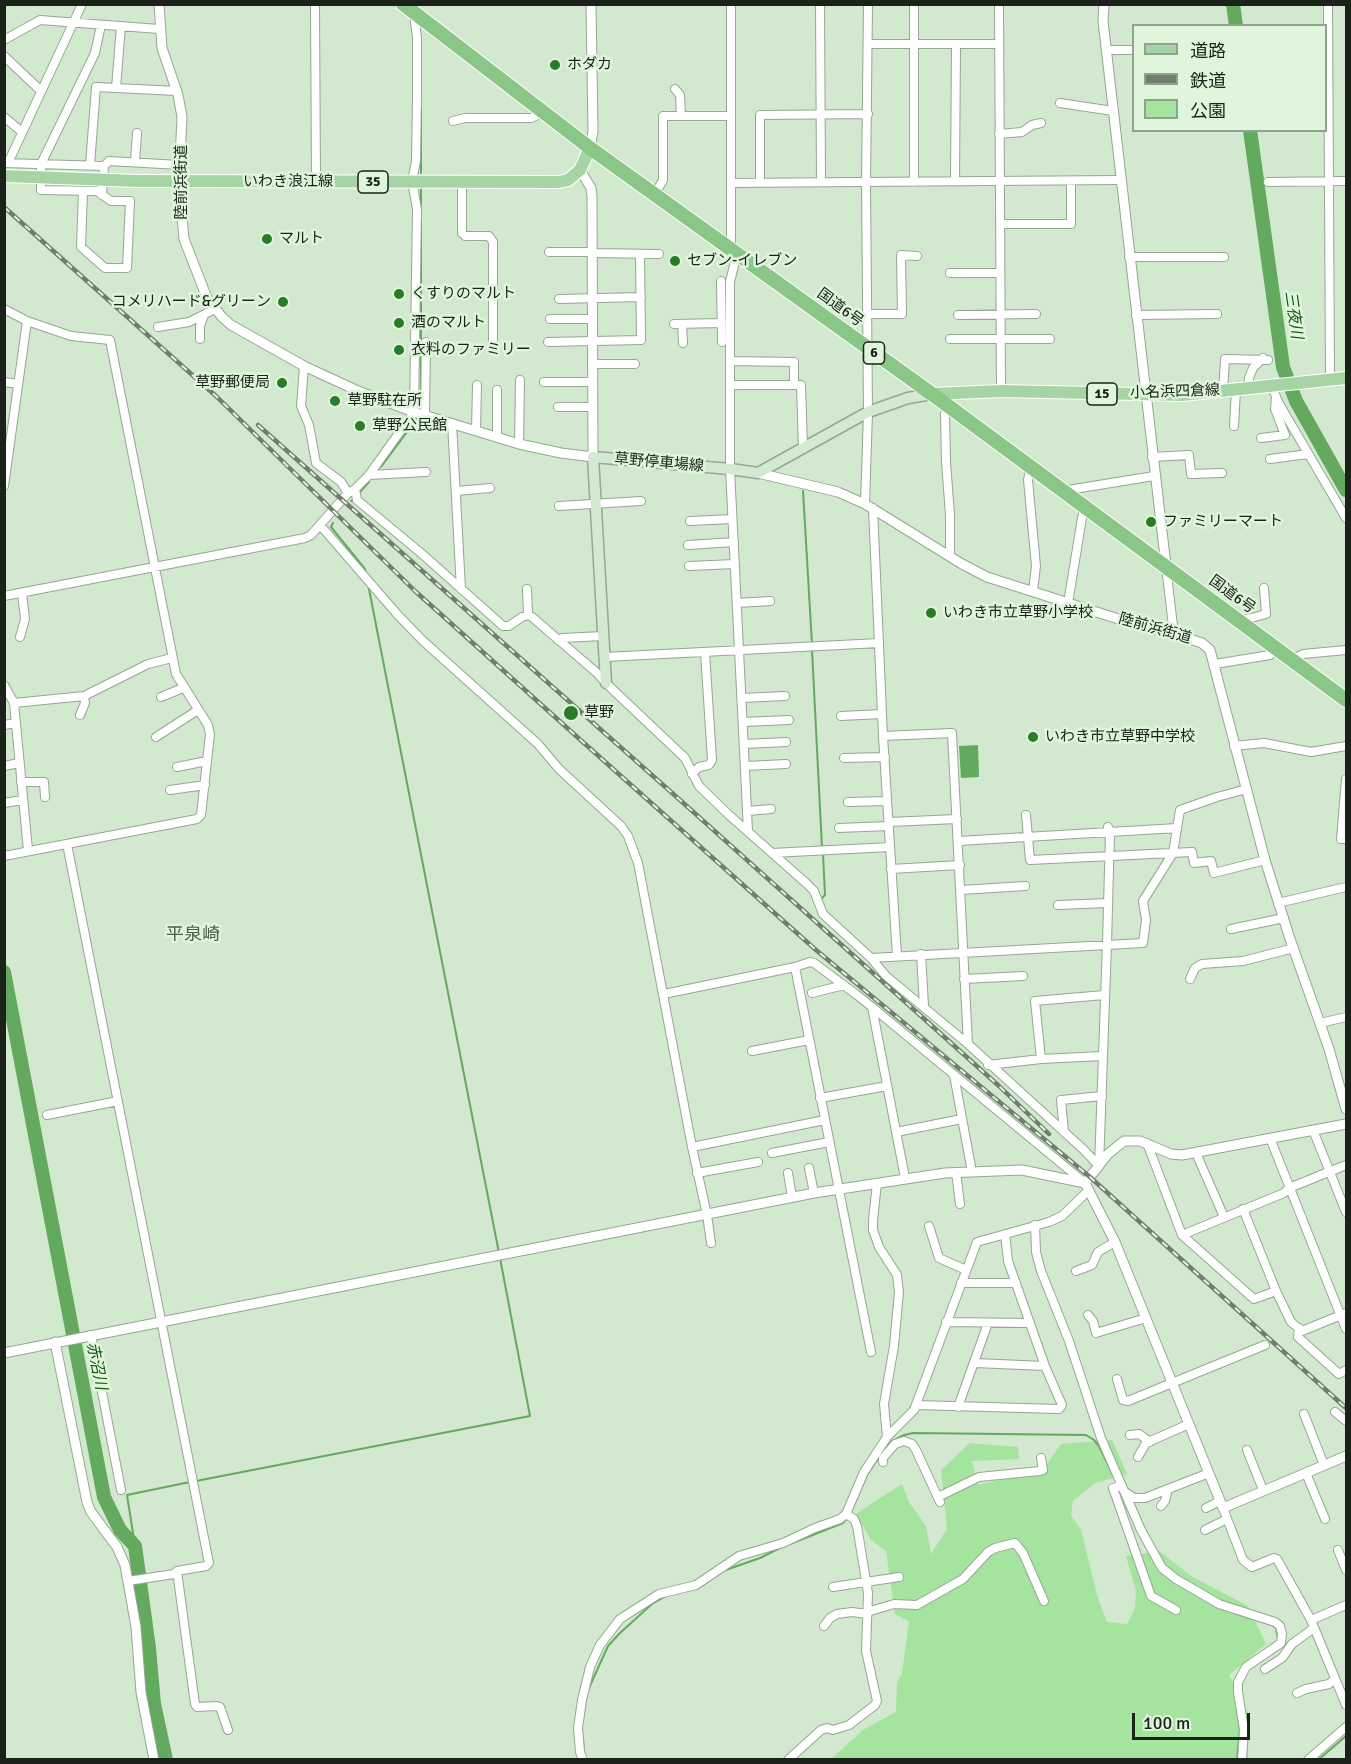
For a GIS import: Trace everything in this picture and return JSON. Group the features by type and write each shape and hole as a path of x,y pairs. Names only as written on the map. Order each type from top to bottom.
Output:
{"highway":[{"name":"国道6号","path":"408,9 590,148 932,394 1347,700"}],"main road":[{"path":"580,170 590,148"},
{"name":"いわき浪江線","path":"4,176 138,182 560,182 568,180 580,170"},
{"name":"小名浜四倉線","path":"932,394 1001,391 1145,395 1242,389 1274,391 1303,383 1347,378"},
{"path":"758,473 868,412 916,396 932,394"},
{"name":"草野停車場線","path":"606,683 593,457 758,473"}],"street":[{"path":"82,4 6,163 104,166"},
{"name":"陸前浜街道","path":"159,4 162,48 177,91 183,130 179,182 181,223 184,239 200,283 214,309 231,325 304,366 358,391 414,412 519,444 593,457"},
{"path":"315,4 316,183"},
{"path":"590,148 593,131 591,4"},
{"path":"722,342 734,251 731,183 731,4"},
{"path":"820,4 821,182"},
{"path":"868,4 866,183 869,506 897,956"},
{"path":"914,4 914,182"},
{"path":"999,4 1001,391"},
{"path":"1104,4 1102,21 1172,633"},
{"path":"1328,4 1330,379"},
{"path":"4,596 311,535 351,491 369,475 414,412 417,209 412,181 416,161 417,38 408,9"},
{"path":"5,39 40,20 159,29"},
{"path":"83,191 81,247 105,268 127,268 130,201 111,201 97,191 41,190 41,164 95,53 102,25"},
{"path":"116,88 121,26"},
{"path":"868,44 999,44"},
{"path":"955,182 956,44"},
{"path":"1106,50 1132,50"},
{"path":"4,56 41,91"},
{"path":"90,165 96,87 177,91"},
{"path":"675,89 680,95 681,116"},
{"path":"1060,103 1113,111"},
{"path":"453,121 465,118 531,118 544,112"},
{"path":"760,183 760,115 868,114"},
{"path":"655,194 663,180 663,116 731,116"},
{"path":"4,117 22,132"},
{"path":"999,134 1022,132 1032,125 1041,123"},
{"path":"135,162 137,133"},
{"path":"102,195 104,166 109,161 180,165"},
{"path":"580,170 591,188 592,196 593,457"},
{"path":"731,183 1120,180"},
{"path":"1001,224 1071,224 1071,181"},
{"path":"1268,182 1347,181"},
{"path":"462,182 462,233 465,236 489,236 493,242 493,340"},
{"path":"549,252 659,254"},
{"path":"548,342 641,340 640,254"},
{"path":"868,314 902,314 901,255 917,256"},
{"path":"1129,257 1224,257"},
{"path":"950,273 1000,273"},
{"path":"721,281 730,361 730,469 748,831"},
{"path":"559,299 641,297"},
{"path":"4,309 27,321 71,336 110,340 153,567 176,674 210,728 201,815 197,819 4,855"},
{"path":"158,327 171,328 214,309"},
{"path":"958,315 1036,314"},
{"path":"1136,315 1216,314"},
{"path":"200,339 200,326 204,315"},
{"path":"550,319 592,319"},
{"path":"4,486 9,421 18,384 27,321"},
{"path":"683,343 678,324 725,322"},
{"path":"950,339 1050,339"},
{"path":"425,415 426,342"},
{"path":"1223,391 1225,359 1265,359 1253,368 1242,389 1237,403 1234,426"},
{"path":"730,361 794,362 794,385"},
{"path":"592,364 635,364"},
{"path":"304,366 301,406 309,425 316,463 341,482 357,500 503,626 509,626 528,615"},
{"path":"519,444 520,380"},
{"path":"4,382 18,384"},
{"path":"544,382 592,382"},
{"path":"730,385 801,385 802,448"},
{"path":"476,431 477,386"},
{"path":"497,390 497,437"},
{"path":"1261,438 1285,435 1275,409 1274,391"},
{"path":"1274,391 1308,454 1347,518"},
{"path":"947,405 945,414 950,556"},
{"path":"558,407 592,406"},
{"path":"452,423 461,589"},
{"path":"1270,459 1308,454"},
{"path":"1152,457 1189,455 1191,474 1222,473"},
{"path":"1031,467 1028,480 1036,566 1033,591"},
{"path":"369,475 426,472"},
{"name":"陸前浜街道","path":"758,473 838,492 869,506 987,577 1131,623 1172,633 1202,643 1210,650 1265,860 1347,1109"},
{"path":"1062,491 1154,476"},
{"path":"456,491 490,488"},
{"path":"559,506 641,501"},
{"path":"1068,603 1085,508"},
{"path":"690,521 732,519"},
{"path":"320,525 423,640 538,744 558,769 621,826 628,836 638,863 711,1243"},
{"path":"688,545 734,542"},
{"path":"689,566 735,564"},
{"path":"1240,621 1266,614 1264,588"},
{"path":"527,589 528,615 597,673 684,758 699,786 814,891 823,914 871,958 886,976 968,1044 1099,1166"},
{"path":"20,637 25,619 22,593"},
{"path":"737,603 770,601"},
{"path":"558,640 603,636"},
{"path":"605,657 879,643"},
{"path":"1215,664 1270,655 1277,649"},
{"path":"1292,660 1303,654 1347,650"},
{"path":"692,774 699,767 710,765 712,760 705,652"},
{"path":"14,703 84,696 148,664 172,658"},
{"path":"4,685 14,703 28,850"},
{"path":"161,697 183,688"},
{"path":"80,715 85,703 84,696"},
{"path":"742,698 785,696"},
{"path":"156,736 198,710"},
{"path":"841,716 882,714"},
{"path":"743,722 789,720"},
{"path":"4,725 16,723"},
{"path":"883,736 952,733 968,1044"},
{"path":"744,744 786,742"},
{"path":"1234,746 1264,743 1311,752 1347,746"},
{"path":"844,758 885,757"},
{"path":"177,767 207,761"},
{"path":"4,766 19,763"},
{"path":"746,766 786,764"},
{"path":"1347,778 1341,839 1347,839"},
{"path":"21,782 44,782 45,797"},
{"path":"170,790 205,785"},
{"path":"871,958 1143,943 1146,920 1143,901 1173,853 1180,810 1247,789"},
{"path":"4,803 22,800"},
{"path":"848,802 887,801"},
{"path":"748,811 771,809"},
{"path":"1026,815 1030,860 1191,852 1194,864 1211,861 1214,873 1265,860"},
{"path":"839,828 957,819"},
{"path":"958,842 1109,829 1177,828"},
{"path":"1099,1166 1109,829"},
{"path":"67,844 209,1563 206,1566 177,1571 174,1574 136,1580"},
{"path":"772,853 890,847"},
{"path":"891,869 960,865"},
{"path":"961,890 1025,886"},
{"path":"1278,903 1347,887"},
{"path":"1058,905 1108,903"},
{"path":"1232,928 1284,918"},
{"path":"1190,979 1195,968 1202,964 1243,961 1294,948"},
{"path":"921,954 924,1006"},
{"path":"664,994 814,963 872,1007 1087,1187 1115,1242 1244,1560 1252,1567 1274,1558 1277,1559 1312,1624 1347,1705"},
{"path":"795,967 871,1352"},
{"path":"964,979 1023,976"},
{"path":"812,993 844,985"},
{"path":"1041,1059 1035,1001 1104,995"},
{"path":"872,1007 905,1178"},
{"path":"1320,1023 1347,1017"},
{"path":"752,1051 809,1040"},
{"path":"988,1065 1041,1059 1102,1056"},
{"path":"954,1075 972,1172"},
{"path":"820,1098 887,1086"},
{"path":"1064,1132 1060,1100 1102,1096"},
{"path":"47,1115 118,1101"},
{"path":"896,1132 962,1119"},
{"path":"692,1147 825,1120"},
{"path":"583,1760 578,1728 590,1667 600,1645 620,1619 659,1594 696,1585 739,1556 783,1543 848,1515 864,1472 887,1437 916,1406 977,1242 1062,1216 1087,1187 1108,1154 1124,1141 1147,1143 1172,1154 1196,1153 1347,1124"},
{"path":"1313,1130 1347,1212"},
{"path":"1270,1138 1289,1188 1344,1314 1347,1329"},
{"path":"772,1153 829,1142"},
{"path":"1147,1143 1182,1235 1254,1299 1276,1291"},
{"path":"1196,1153 1224,1217"},
{"path":"697,1173 758,1162"},
{"path":"1182,1235 1347,1165"},
{"path":"809,1168 814,1193"},
{"path":"4,1353 792,1197 905,1178 956,1172 1022,1170 1087,1187"},
{"path":"956,1172 960,1204"},
{"path":"788,1173 792,1197"},
{"path":"877,1183 873,1230 879,1247 897,1275 899,1292 894,1346 884,1404 887,1437"},
{"path":"1243,1209 1291,1322 1302,1331 1344,1314"},
{"path":"928,1226 939,1258 966,1270"},
{"path":"1035,1226 1036,1252 1041,1271 1069,1341 1101,1438 1140,1530 1161,1568 1219,1604 1275,1622 1280,1626 1281,1643 1246,1667 1238,1682 1244,1730 1242,1760"},
{"path":"916,1406 1059,1409 1062,1405 1008,1261 1005,1234"},
{"path":"1076,1271 1092,1265 1098,1252 1115,1242"},
{"path":"961,1283 1016,1283"},
{"path":"1088,1315 1093,1321 1096,1333 1146,1318"},
{"path":"946,1322 1030,1323"},
{"path":"958,1407 988,1323"},
{"path":"1299,1328 1298,1337 1339,1374 1347,1370"},
{"path":"89,1336 121,1490"},
{"path":"58,1341 87,1502 91,1512 136,1580 136,1627 141,1692 154,1760"},
{"path":"1117,1379 1123,1400 1128,1401 1265,1345"},
{"path":"975,1364 1046,1366"},
{"path":"1335,1412 1347,1421"},
{"path":"1304,1414 1324,1465"},
{"path":"1138,1457 1140,1450 1150,1442 1189,1424"},
{"path":"895,1429 901,1441 912,1444 916,1450 939,1499 980,1477 1040,1472 1043,1470 1041,1458"},
{"path":"1130,1435 1139,1434 1150,1442"},
{"path":"883,1462 883,1458 891,1448 901,1441"},
{"path":"1247,1450 1263,1490"},
{"path":"1206,1508 1221,1505 1324,1465 1346,1459"},
{"path":"1176,1610 1151,1596 1113,1488 1123,1488 1138,1499 1209,1473"},
{"path":"1306,1473 1325,1520"},
{"path":"1161,1506 1168,1489"},
{"path":"788,1760 821,1730 827,1728 833,1730 849,1725 875,1705 877,1698 866,1651 868,1593 857,1526 848,1515"},
{"path":"1205,1530 1227,1519"},
{"path":"824,1626 830,1618 837,1614 867,1613 894,1604 917,1605 963,1579 988,1552 1014,1543 1023,1553 1044,1601"},
{"path":"1338,1550 1347,1570"},
{"path":"177,1571 195,1704 197,1707 220,1707 228,1730"},
{"path":"834,1587 899,1577"},
{"path":"1265,1669 1282,1658 1312,1624 1347,1605"},
{"path":"1297,1693 1329,1684 1335,1679"},
{"path":"1307,1759 1347,1727"}],"green space":[{"path":"1112,1440 1127,1474 1095,1483 1073,1501 1071,1515 1081,1530 1097,1595 1107,1622 1127,1624 1135,1608 1136,1591 1126,1556 1159,1551 1191,1576 1248,1606 1266,1644 1229,1675 1248,1713 1248,1759 830,1760 863,1730 896,1712 897,1683 902,1673 909,1621 895,1614 886,1551 871,1540 856,1514 902,1484 909,1502 926,1526 931,1554 947,1529 941,1470 970,1443 1018,1447 1019,1459 972,1461 978,1485 1043,1470 1061,1444"}],"shaded area":[{"path":"978,745 979,777 961,778 959,746"}],"waterway":[{"path":"727,4 727,97"},
{"name":"三夜川","path":"1233,4 1236,24"},
{"path":"421,109 421,173"},
{"path":"727,119 727,175"},
{"name":"三夜川","path":"1250,132 1283,367 1296,401 1346,490"},
{"path":"421,189 421,209"},
{"path":"421,221 421,407"},
{"path":"381,467 418,417"},
{"path":"360,492 369,482"},
{"path":"803,491 812,644"},
{"path":"333,523 331,527 366,573"},
{"path":"368,584 499,1253"},
{"path":"812,650 822,848"},
{"path":"821,899 825,895 823,854"},
{"name":"赤沼川","path":"4,972 104,1497 120,1530 135,1546 154,1704 166,1760"},
{"path":"196,1481 530,1416 500,1258"},
{"path":"850,1514 867,1475 883,1451 893,1441 913,1433 1086,1435 1099,1446 1116,1481"},
{"path":"135,1546 127,1495 190,1482"},
{"path":"790,1544 843,1523 847,1518"},
{"path":"720,1572 760,1558 784,1546"},
{"path":"589,1688 608,1646 652,1604 666,1596"},
{"path":"1235,1613 1272,1625 1276,1628 1278,1638"},
{"path":"1234,1692 1235,1680 1242,1667"},
{"path":"584,1709 587,1694"},
{"path":"1236,1701 1240,1730 1237,1760"},
{"path":"1318,1760 1346,1736"},
{"path":"583,1738 584,1754"}],"railway":[{"path":"4,207 217,397 415,591 575,735 816,950 1090,1177 1346,1408"},
{"path":"258,425 680,800 999,1086 1049,1134"}],"place":[{"name":"ホダカ","path":"555,65"},
{"name":"マルト","path":"267,239"},
{"name":"セブン-イレブン","path":"675,261"},
{"name":"くすりのマルト","path":"399,294"},
{"name":"コメリハード&グリーン","path":"283,302"},
{"name":"酒のマルト","path":"399,323"},
{"name":"衣料のファミリー","path":"399,350"},
{"name":"草野郵便局","path":"282,383"},
{"name":"草野駐在所","path":"335,401"},
{"name":"草野公民館","path":"360,426"},
{"name":"ファミリーマート","path":"1151,522"},
{"name":"いわき市立草野小学校","path":"931,613"},
{"name":"草野","path":"571,713"},
{"name":"いわき市立草野中学校","path":"1033,737"}],"district":[{"name":"平泉崎","path":"193,935"}]}
